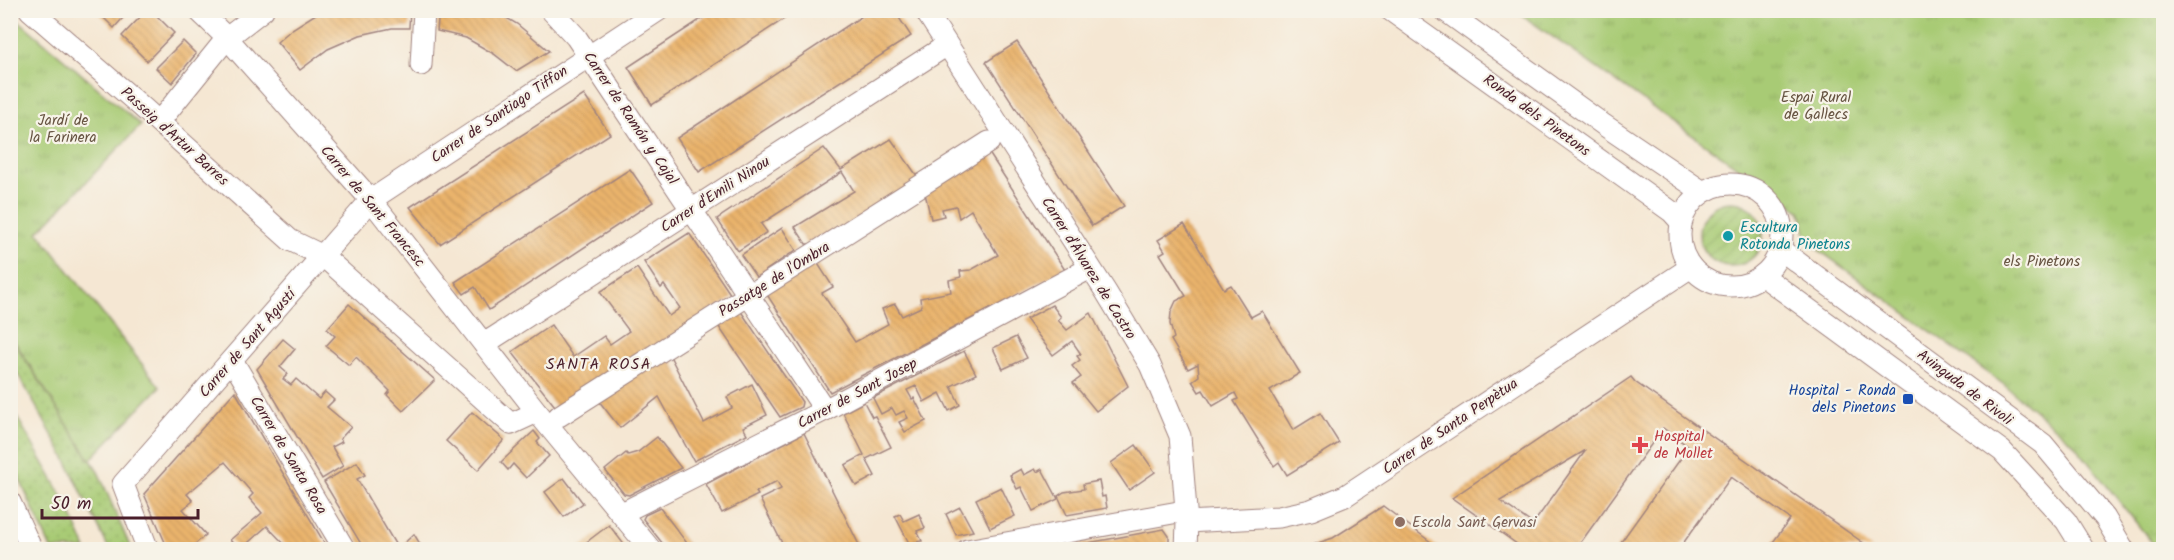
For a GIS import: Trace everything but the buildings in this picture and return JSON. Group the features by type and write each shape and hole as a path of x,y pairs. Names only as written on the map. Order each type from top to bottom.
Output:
{"street":[{"name":"Passeig d'Artur Barres","path":"30,10 290,240 323,256"},
{"name":"Carrer de Sant Francesc","path":"198,10 227,38 371,200 537,412 651,549"},
{"path":"159,122 227,38 264,10"},
{"path":"420,65 424,10"},
{"name":"Carrer de Ramón y Cajal","path":"551,10 576,37 825,410"},
{"name":"Carrer de Santiago Tiffon","path":"371,200 658,10"},
{"name":"Carrer d'Álvarez de Castro","path":"925,10 1150,365 1180,436 1186,549"},
{"name":"Ronda dels Pinetons","path":"1390,10 1657,202 1681,222"},
{"name":"Ronda dels Pinetons","path":"1444,10 1604,125 1703,192"},
{"name":"Carrer d'Emili Ninou","path":"484,344 947,45"},
{"name":"Passatge de l'Ombra","path":"559,416 990,142"},
{"path":"1728,184 1738,184 1762,194 1773,205 1782,226 1780,250 1775,263 1763,276 1752,282 1727,287 1708,282 1691,267 1683,254 1680,237 1681,222 1689,205 1703,192 1728,184"},
{"name":"Carrer de Sant Agustí","path":"148,549 123,484 371,200"},
{"name":"Avinguda de Rivoli","path":"1780,250 2043,444 2105,518 2124,549"},
{"path":"323,256 511,424 537,412"},
{"name":"Carrer de Santa Perpètua","path":"967,549 1185,517 1279,517 1311,510 1344,496 1691,267"},
{"name":"Carrer de Sant Josep","path":"622,513 825,410 1090,268"},
{"name":"Avinguda de Rivoli","path":"1763,276 2002,451 2066,521 2084,549"},
{"name":"Carrer de Santa Rosa","path":"232,360 345,549"},
{"path":"10,502 32,549"}],"green space":[{"path":"1516,11 2163,11 2163,549 2157,549 2073,443 2003,384 1808,242 1801,212"},
{"name":"Jardí de la Farinera","path":"11,14 141,125 38,232 160,387 90,460 11,336"},
{"path":"1731,202 1749,207 1754,211 1758,216 1763,234 1758,252 1754,257 1749,261 1731,266 1713,261 1708,257 1704,252 1699,234 1704,216 1708,211 1713,207"},
{"path":"10,336 97,469 131,549 109,549 65,458 11,362"},
{"path":"10,405 67,504 86,549 51,549 11,460"}],"place":[{"name":"Escultura Rotonda Pinetons","path":"1728,236"},
{"name":"Hospital - Ronda dels Pinetons","path":"1908,399"},
{"name":"Hospital de Mollet","path":"1640,445"},
{"name":"Escola Sant Gervasi","path":"1400,522"}],"district":[{"name":"SANTA ROSA","path":"599,363"}],"park label":[{"name":"Espai Rural de Gallecs","path":"1816,106"},
{"name":"els Pinetons","path":"2042,261"}]}
